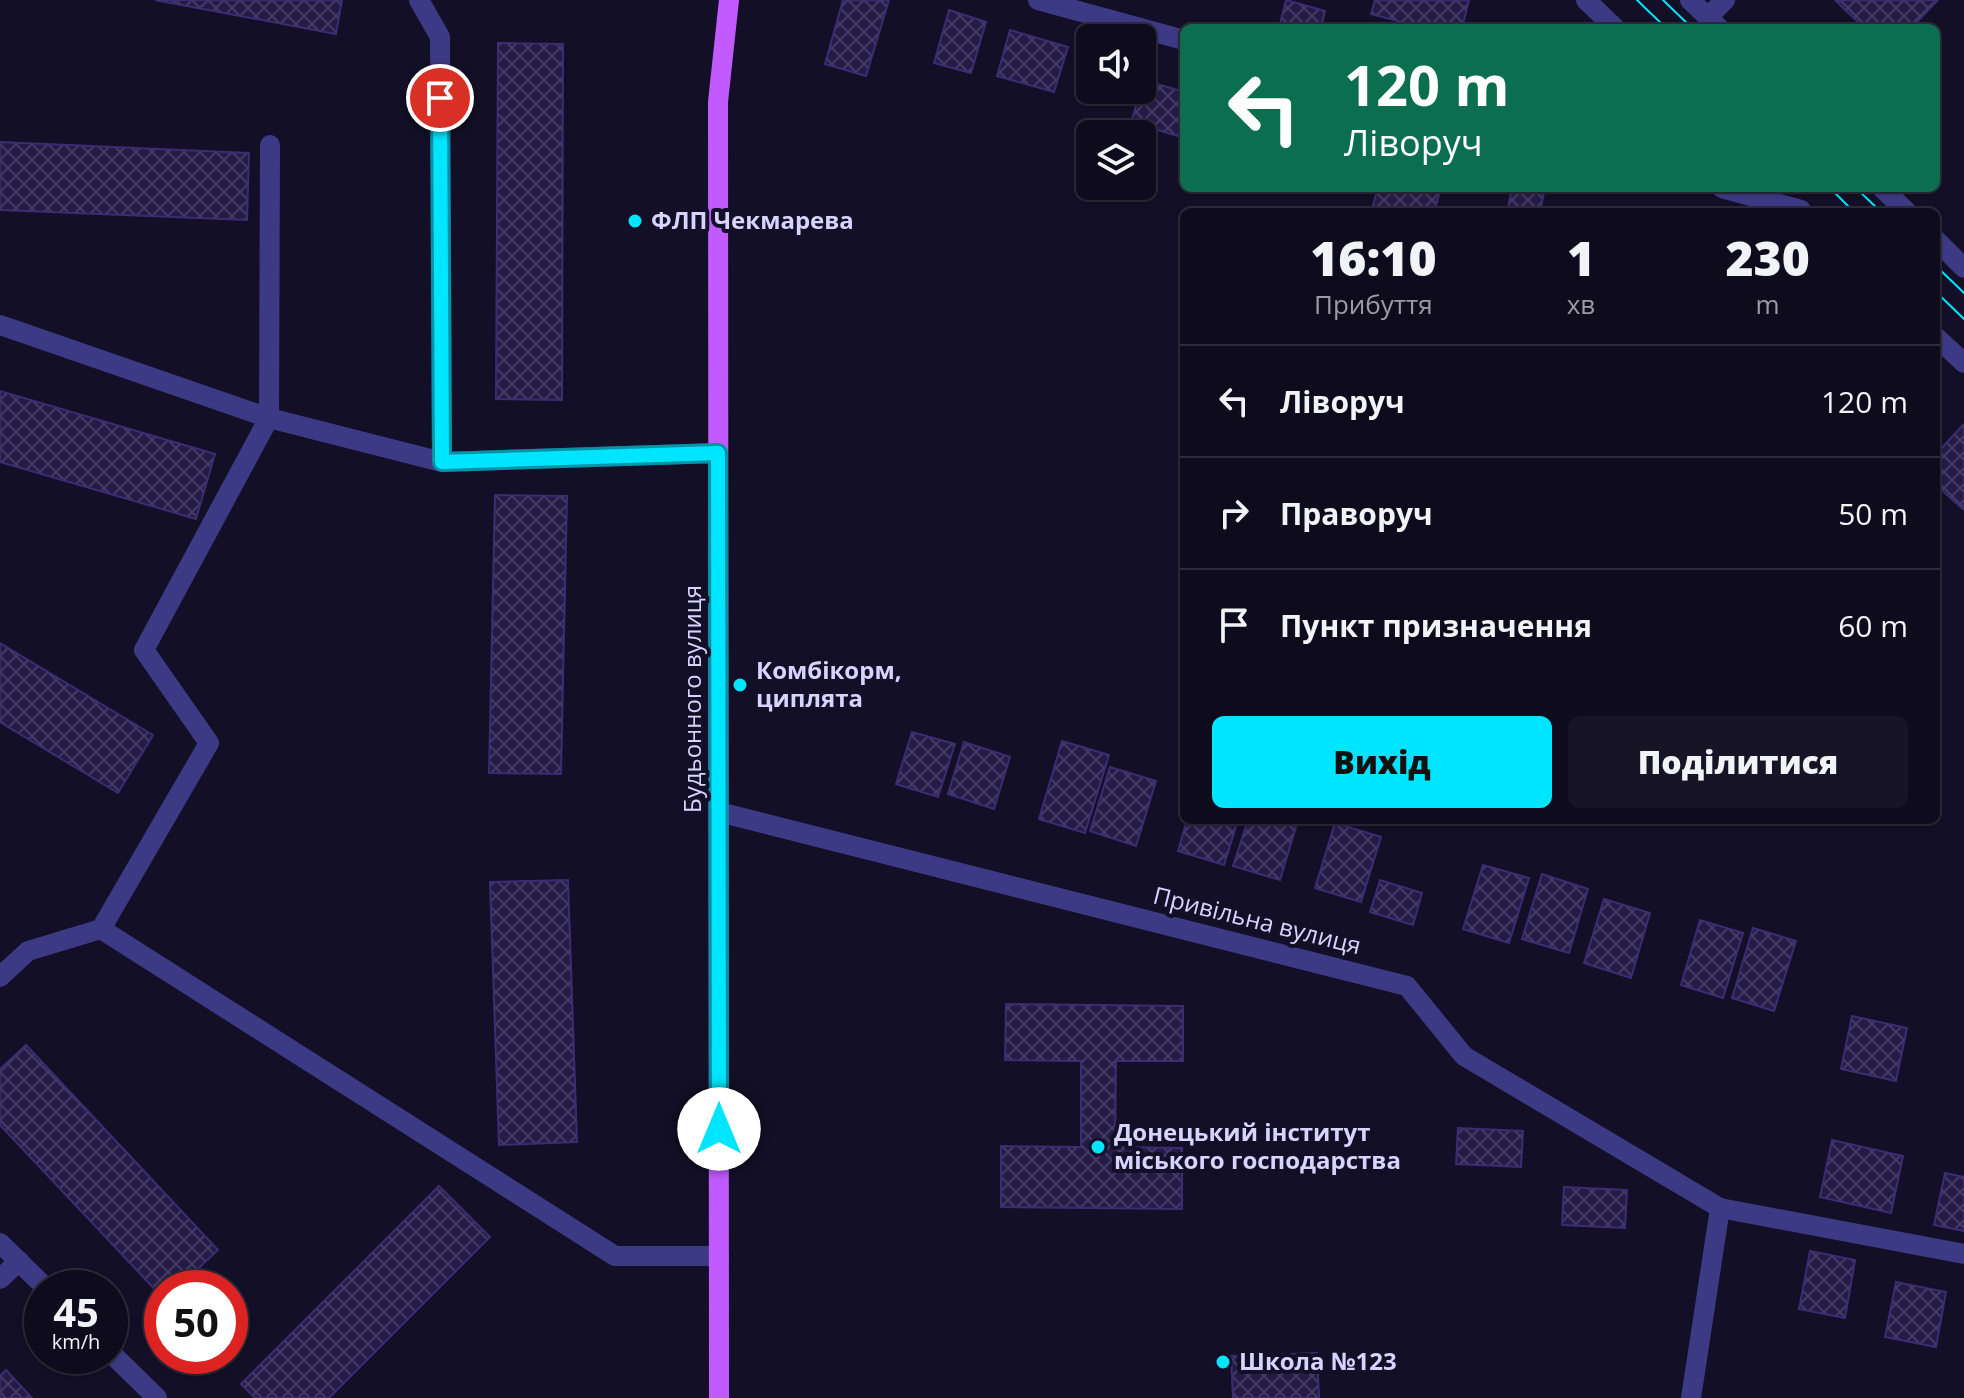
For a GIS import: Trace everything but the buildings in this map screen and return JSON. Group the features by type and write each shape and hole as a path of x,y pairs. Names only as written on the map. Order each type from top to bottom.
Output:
{"main road":[{"name":"Будьонного вулиця","path":"719,1398 718,102 729,0"}],"street":[{"path":"419,0 440,37 442,462"},
{"path":"1038,0 1180,39"},
{"path":"1586,0 1611,24"},
{"path":"1690,0 1713,22 1725,0"},
{"path":"0,977 28,951 101,929 209,743 144,650 269,418 270,145"},
{"path":"1736,192 1792,208"},
{"path":"1783,192 1799,208"},
{"path":"1886,192 1903,208"},
{"path":"1940,244 1964,268"},
{"path":"0,325 269,418 442,462 718,453"},
{"path":"1940,341 1964,363"},
{"name":"Привільна вулиця","path":"719,812 1407,986 1464,1056 1720,1208 1964,1254"},
{"path":"101,929 615,1256 719,1256"},
{"path":"1691,1398 1720,1208"},
{"path":"0,1243 28,1270"},
{"path":"0,1279 19,1261"},
{"path":"128,1370 157,1398"}],"tram line":[{"path":"1637,0 1662,24"},
{"path":"1663,0 1688,24"},
{"path":"1834,192 1850,208"},
{"path":"1860,192 1877,208"},
{"path":"1940,270 1964,293"},
{"path":"1940,296 1964,319"}],"place":[{"name":"ФЛП Чекмарева","path":"635,221"},
{"name":"Комбікорм, циплята","path":"740,685"},
{"name":"Донецький інститут міського господарства","path":"1098,1147"},
{"name":"Школа №123","path":"1223,1362"}],"route":[{"path":"440,98 442,462 718,453 719,1129"}]}
